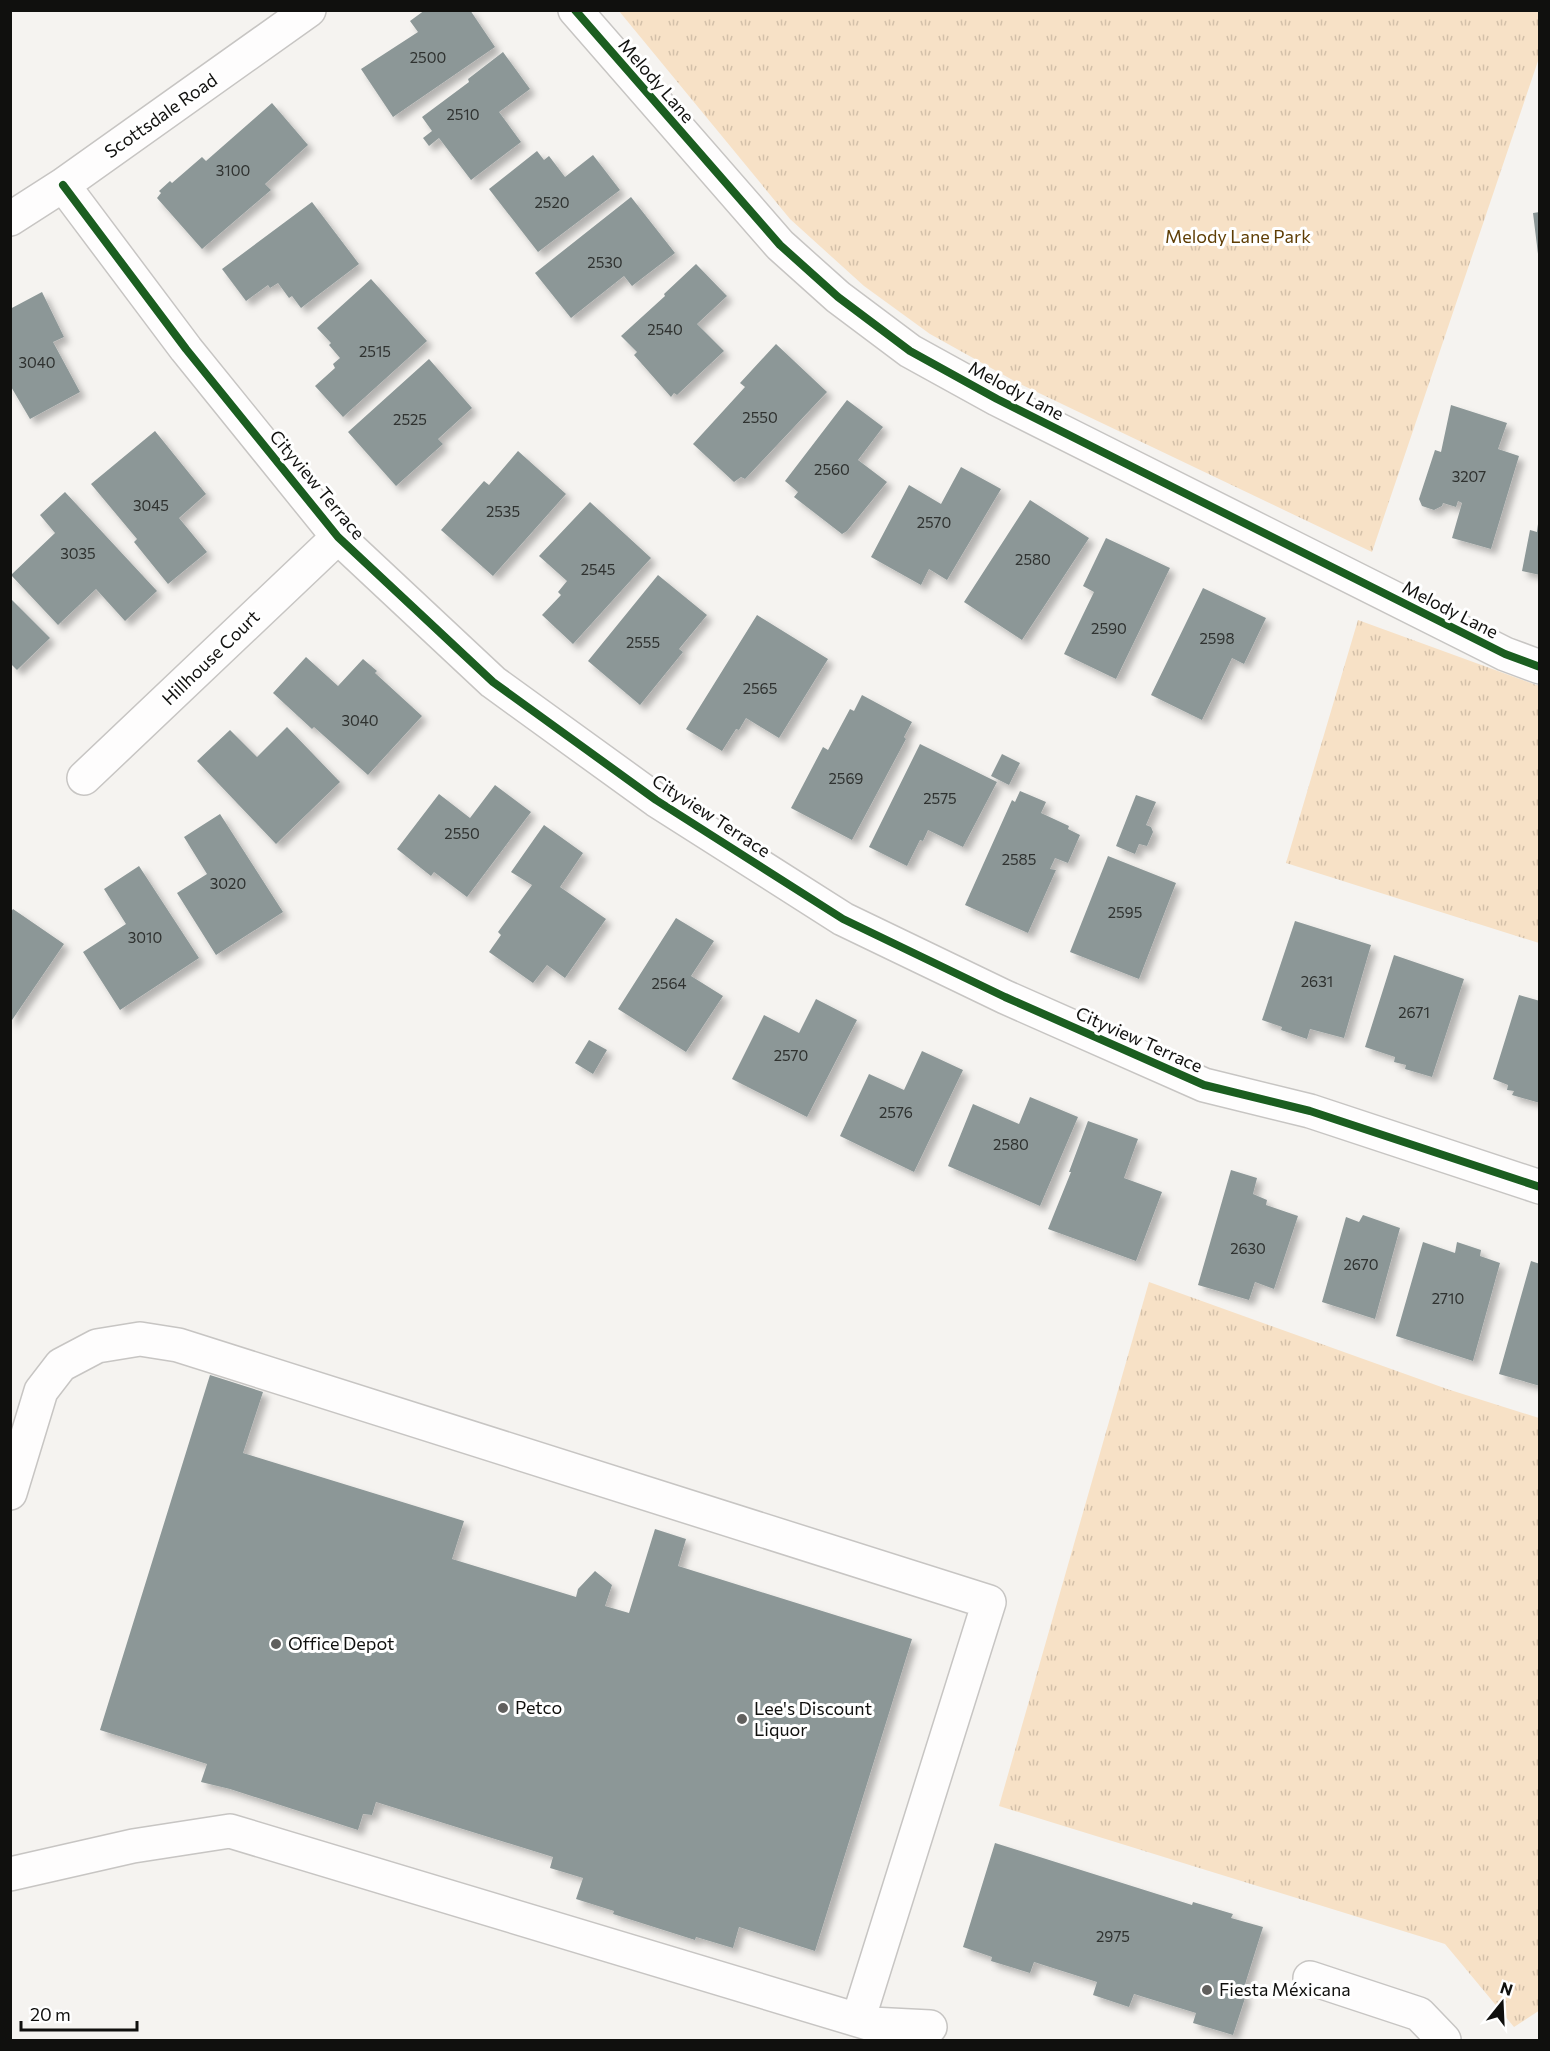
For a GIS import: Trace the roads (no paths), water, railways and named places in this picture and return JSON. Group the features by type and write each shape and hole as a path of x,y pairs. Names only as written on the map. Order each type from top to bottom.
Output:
{"street":[{"name":"Scottsdale Road","path":"10,219 63,185 309,10"},
{"name":"Melody Lane","path":"575,10 780,245 838,297 910,351 1018,410 1504,654 1539,667"},
{"name":"Cityview Terrace","path":"63,185 186,349 338,537 493,682 656,800 843,919 1005,998 1204,1085 1310,1111 1539,1187"},
{"name":"Hillhouse Court","path":"84,778 338,537"},
{"path":"10,1493 41,1391 61,1365 97,1346 140,1339 178,1345 989,1602 858,2020"},
{"path":"10,1874 133,1846 230,1831 871,2024 930,2027"},
{"path":"1310,1978 1419,2014 1444,2040"}],"place":[{"name":"Office Depot","path":"276,1644"},
{"name":"Petco","path":"503,1708"},
{"name":"Lee's Discount Liquor","path":"742,1719"},
{"name":"Fiesta Méxicana","path":"1207,1990"}],"park label":[{"name":"Melody Lane Park","path":"1238,237"}]}
